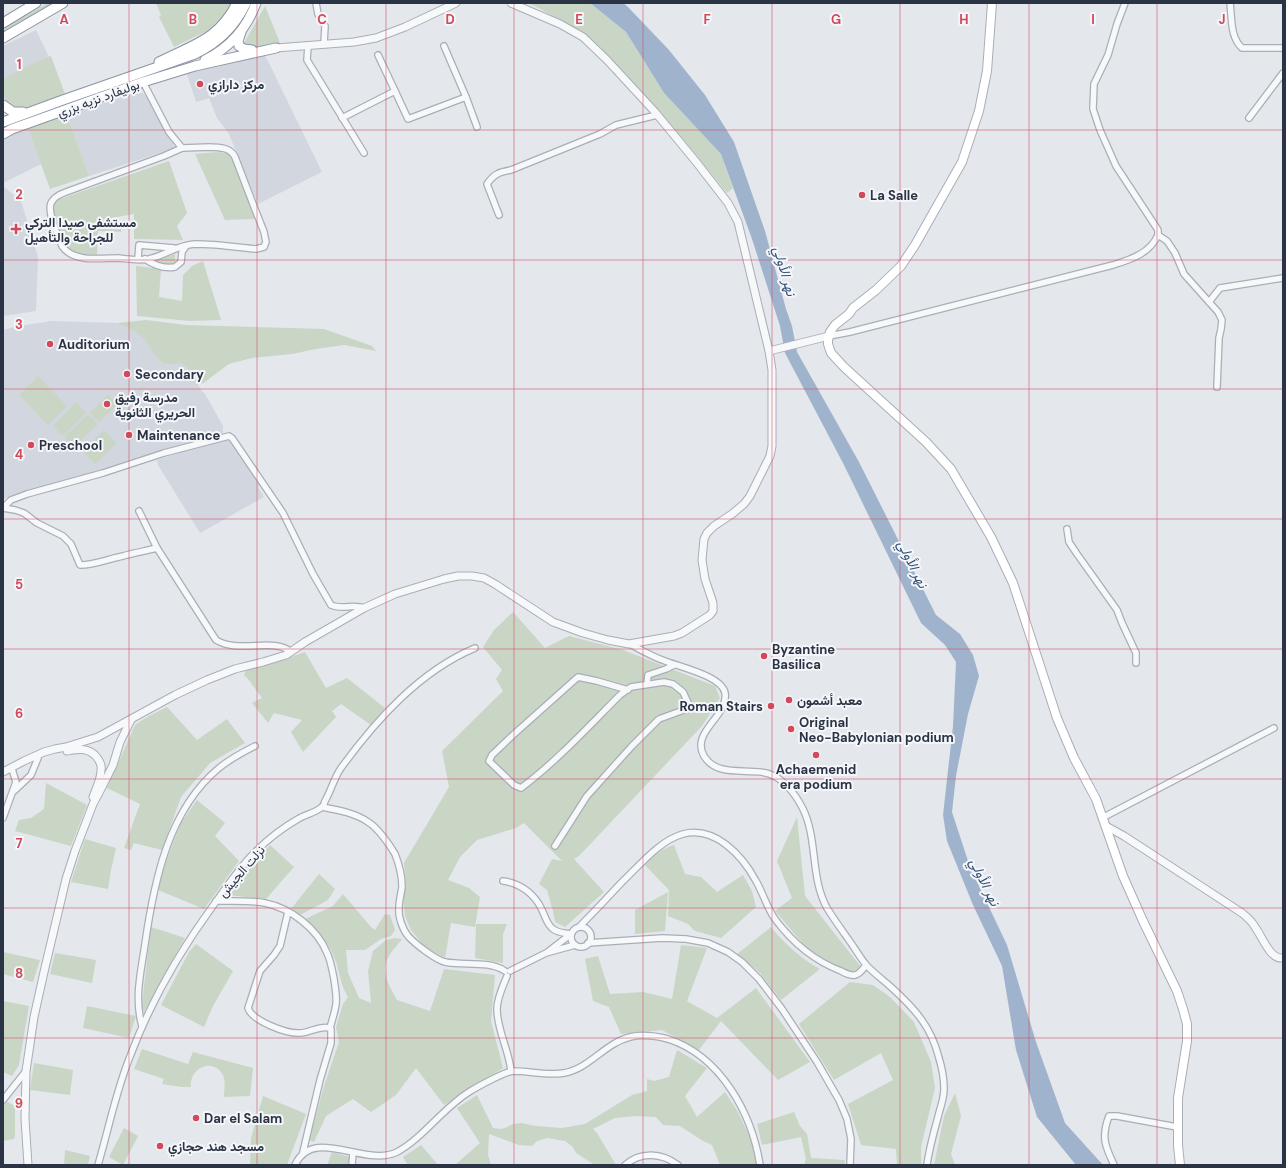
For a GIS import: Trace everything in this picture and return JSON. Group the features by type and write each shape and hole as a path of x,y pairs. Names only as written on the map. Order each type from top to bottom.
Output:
{"highway":[{"path":"3,23 36,3"},
{"path":"4,37 63,3"},
{"path":"135,75 209,37 227,20 237,3"},
{"name":"بوليفارد نزيه بزري","path":"3,122 195,54 210,46 224,35 237,20 246,3"},
{"path":"256,3 243,29 238,44 241,48 250,50 276,48"},
{"path":"195,66 221,51 243,29"},
{"path":"195,66 243,54 276,48"},
{"name":"بوليفارد نزيه بزري","path":"3,134 12,129 143,82 195,66"},
{"path":"3,105 13,112 30,112"}],"main road":[{"path":"992,3 987,71 979,111 962,162 915,245 901,266 876,290 832,322 826,330 828,338 825,349 828,355 835,362 844,367 940,456 951,469 991,537 1013,583 1057,718 1074,758 1096,799 1123,876 1179,997 1187,1024 1185,1059 1178,1098 1180,1165"}],"street":[{"path":"316,3 318,14 325,26 324,43"},
{"path":"276,48 308,46 324,43 354,42 376,38 405,27 456,3"},
{"path":"511,3 560,24 583,37 607,60 657,115 701,168 734,213 738,222 769,353 772,370 772,446 770,456 760,478 744,504 714,526 707,533 704,540 702,560 705,578 713,603 713,611 710,615 693,627 674,636 629,644"},
{"path":"769,353 1113,265 1131,259 1146,251 1156,240 1158,230 1116,166 1100,130 1093,109 1094,84 1108,55 1116,24 1125,3"},
{"path":"1230,3 1233,34 1237,43 1242,48 1283,48"},
{"path":"308,46 307,60 364,153"},
{"path":"444,46 477,127"},
{"path":"378,55 408,119 466,97"},
{"path":"1249,118 1283,73"},
{"path":"143,82 169,132 182,148"},
{"path":"342,118 395,91"},
{"path":"499,215 487,184 499,172 511,170 524,165 600,134 616,125 657,115"},
{"path":"182,148 220,148 226,149 233,153 252,204 263,228 266,241 264,247 259,249 195,244 176,248 158,256 146,259 117,258 101,260 78,257 67,253 62,246 50,212 52,203 57,196 182,148"},
{"path":"1158,235 1167,241 1175,252 1184,274 1218,312 1222,320 1218,338 1217,387"},
{"path":"138,259 139,245 176,248"},
{"path":"146,259 154,266 176,267 181,262 182,252 186,246"},
{"path":"1209,302 1220,288 1283,278"},
{"path":"3,508 16,498 27,494 229,436 238,446 283,513 313,574 331,605 338,608 364,608"},
{"path":"3,508 24,513 37,523 64,536 71,544 80,565 90,565 157,548"},
{"path":"139,511 157,548 216,640 227,645 278,645 287,648 291,652"},
{"path":"1067,529 1069,542 1117,610 1136,653 1136,663"},
{"path":"12,768 66,747 98,737 175,695 207,680 235,669 286,655 305,642 364,608 395,594 444,578 472,576 484,578 553,622 583,633 629,644 663,661 706,675 716,681 724,690 725,699 722,707 705,732 701,742 704,755 712,764 722,769 736,771 759,771 778,777 791,791 803,809 810,832 821,894 828,908 866,965 915,1010 926,1023 935,1042 943,1076 944,1092 928,1165"},
{"path":"476,648 464,652 438,668 412,688 392,708 360,743 340,770 322,807 347,812 368,822 382,836 394,854 399,870 402,886 399,909 401,921 408,936 431,955 445,962 483,965 501,969 507,973"},
{"path":"647,684 648,675 674,665"},
{"path":"556,846 587,796 632,746 659,720 681,711 688,705 683,692 673,684 664,682 631,688 628,690 620,695 551,763 521,788 514,785 488,761 492,755 513,735 578,677 628,690"},
{"path":"28,1165 25,1119 26,1071 34,1017 65,886 76,851 93,804 113,765 120,742 131,720"},
{"path":"1274,728 1104,822 1242,913 1255,926 1272,954 1283,958"},
{"path":"113,730 119,734 120,742"},
{"path":"84,749 98,737"},
{"path":"96,756 94,748 98,737"},
{"path":"142,1026 137,997 148,924 165,853 175,825 195,794 212,774 228,761 255,746"},
{"path":"3,773 34,756 56,751 84,749 92,752 101,764 93,804"},
{"path":"12,792 31,775 38,758"},
{"path":"101,764 113,765"},
{"path":"3,818 16,782 12,768"},
{"name":"نزلت الجيش","path":"98,1165 111,1112 130,1054 142,1026 187,943 227,886 254,853 279,832 298,819 322,807"},
{"path":"511,1071 507,1049 499,1025 497,1009 507,973 546,953 571,934 574,928 580,926 653,850 682,834 694,832 712,836 729,846 755,879 775,918 808,953 831,967 851,975 856,975 866,965"},
{"path":"503,881 514,882 531,893 541,907 552,929 558,932 571,934"},
{"path":"216,901 254,901 271,905 288,912 304,923 320,938 327,952 332,968 336,1003 330,1028 332,1033 331,1043 320,1080 303,1152 295,1165"},
{"path":"288,912 280,946 260,971 250,1002 249,1010 255,1016 272,1027 293,1033 300,1034 323,1027 330,1028"},
{"path":"580,926 586,928 590,933 590,940 588,943"},
{"path":"571,934 571,940 576,945 582,947 588,943 662,938 686,939 708,943 728,952 742,962 759,979 782,1009 817,1062 839,1100 847,1119 851,1139 850,1165"},
{"path":"546,953 576,945"},
{"path":"303,1152 321,1147 374,1156 388,1155 397,1152 463,1096 511,1071 547,1074 564,1073 577,1069 618,1041 638,1035 649,1035 676,1042 692,1051 716,1071 727,1084 750,1124 760,1165"},
{"path":"3,1100 26,1071"},
{"path":"1114,1165 1105,1142 1109,1116 1117,1116 1178,1127"},
{"path":"352,1165 354,1153"},
{"path":"625,1165 638,1157 653,1155 669,1159 678,1165"}],"shaded area":[{"path":"36,30 49,57 35,62 3,80 3,46"},
{"path":"265,55 322,172 258,204 229,134 217,118 209,98 196,102 187,74 238,58"},
{"path":"136,92 143,93 148,99 175,148 89,176 67,115"},
{"path":"28,128 41,164 3,183 3,139 15,132"},
{"name":"مستشفى صيدا التركي للجراحة والتأهيل","path":"3,186 21,201 38,257 36,311 3,316"},
{"name":"مدرسة رفيق الحريري الثانوية","path":"52,321 117,323 135,330 145,340 153,353 181,363 192,372 223,426 223,434 3,499 3,330 18,326"},
{"path":"227,438 261,485 258,487 264,497 200,533 158,465 157,460"}],"green space":[{"path":"48,3 55,3 3,33 3,29"},
{"path":"156,3 233,3 224,18 211,29 174,47 159,17 161,15"},
{"path":"528,3 590,3 626,32 664,93 721,154 733,188 727,193 660,112 605,56 565,24 543,10"},
{"path":"265,6 280,43 249,47 244,43"},
{"path":"51,56 65,94 19,110 9,105 6,102 4,94 3,79 35,62"},
{"path":"67,115 89,176 50,189 28,128"},
{"path":"218,152 229,154 232,157 255,219 225,220 195,154"},
{"path":"169,161 187,213 177,226 183,240 134,239 134,214 100,220 121,222 121,232 98,231 97,255 74,253 64,246 52,211 55,202"},
{"path":"175,254 175,262 170,265 156,262 162,258"},
{"path":"203,261 221,320 190,321 137,316 136,266 161,269 159,297 182,301 183,275 192,266"},
{"path":"146,320 186,325 324,329 372,346 376,351 344,345 292,354 252,358 229,364 202,384 192,372 181,363 164,364 153,353 145,340 135,331 117,323"},
{"path":"38,376 67,406 48,425 19,395"},
{"path":"108,395 117,405 99,422 90,413"},
{"path":"76,402 86,413 63,436 53,426"},
{"path":"88,414 98,424 74,447 64,437"},
{"path":"104,430 117,443 95,464 83,451"},
{"path":"513,612 545,648 569,636 623,650 715,686 720,698 702,726 579,856 574,859 604,892 565,927 555,922 547,890 539,884 552,859 562,861 524,823 516,828 477,840 460,857 448,880 469,888 480,897 475,927 451,923 445,958 424,946 411,930 405,916 403,897 406,884 404,863 449,787 442,751 503,691 496,679 502,670 483,647 494,630"},
{"path":"305,652 326,688 347,678 385,708 371,725 341,704 332,711 336,717 303,752 291,732 302,720 274,713 268,723 252,703 262,698 244,675 246,670 271,664"},
{"path":"167,707 197,740 227,719 245,743 210,763 181,797 162,850 134,843 131,850 124,848 140,804 107,788 135,725"},
{"path":"46,783 87,805 71,846 15,831 19,820 31,818 44,809"},
{"path":"197,800 225,823 215,836 239,861 204,909 158,890 163,869 181,823"},
{"path":"797,817 805,896 861,967 856,971 849,971 837,966 812,951 799,939 775,911 792,898 777,861"},
{"path":"85,839 116,848 108,889 71,882"},
{"path":"270,845 294,867 266,899 227,895"},
{"path":"674,845 685,874 701,877 717,892 743,875 752,891 756,907 721,938 695,931 688,924 668,916 669,890 645,865 658,853"},
{"path":"319,874 335,889 328,900 300,915 291,909"},
{"path":"668,892 665,931 635,934 635,910"},
{"path":"343,894 375,930 385,914 390,915 395,930 391,936 381,939 365,950 346,950 348,973 359,998 371,1003 368,971 373,951 386,940 395,938 402,939 390,954 386,962 385,973 391,990 397,1000 430,1011 444,969 495,975 491,1021 503,1068 444,1105 416,1068 396,1095 371,1112 353,1099 326,1116 314,1142 309,1140 324,1086 339,1042 336,1027 343,1004 348,997 330,949 319,933 305,919 333,906"},
{"path":"476,924 507,924 503,934 503,963 475,958"},
{"path":"151,927 185,938 144,1012 142,1006"},
{"path":"771,927 793,950 820,969 781,1000 760,973 736,955"},
{"path":"196,944 233,971 213,1006 204,1027 161,1005 189,952"},
{"path":"681,945 707,948 687,1001 717,1018 756,988 810,1062 778,1080 721,1021 699,1050 662,1030 621,1034 609,1007 593,1001 585,959 598,956 610,994 643,992 672,999"},
{"path":"3,952 40,960 33,982 3,974"},
{"path":"55,953 96,960 92,983 50,974"},
{"path":"850,982 873,985 890,997 914,1022 931,1062 935,1088 921,1147 921,1165 897,1165 896,1149 861,1145 848,1104 893,1080 881,1053 834,1080 799,1024"},
{"path":"3,1001 29,1006 19,1065 12,1076 3,1072"},
{"path":"87,1006 136,1016 129,1038 83,1028"},
{"path":"142,1049 188,1064 193,1052 253,1068 250,1096 224,1097 225,1083 223,1075 214,1067 208,1066 202,1067 198,1070 191,1080 191,1087 162,1084 164,1079 134,1069"},
{"path":"677,1050 707,1068 685,1096 697,1117 725,1092 738,1112 753,1144 756,1165 720,1165 712,1145 680,1126 663,1125 656,1117 635,1116 615,1118 593,1129 597,1133 616,1165 595,1165 576,1153 573,1147 565,1141 548,1138 537,1141 532,1146 519,1145 489,1134 488,1155 491,1165 455,1165 480,1143 457,1108 477,1095 493,1128 500,1129 513,1124 521,1123 562,1128 585,1124 632,1095 647,1091 647,1079 654,1081 669,1077"},
{"path":"34,1063 73,1070 70,1095 30,1090"},
{"path":"955,1093 961,1116 951,1154 955,1165 934,1165 944,1116"},
{"path":"263,1096 306,1114 287,1165 250,1164 251,1138"},
{"path":"6,1101 15,1106 15,1136 14,1139 3,1141 3,1104"},
{"path":"794,1112 800,1126 807,1134 811,1158 845,1160 844,1165 804,1165 806,1159 801,1137 762,1145 757,1124"},
{"path":"124,1128 138,1136 123,1165 109,1157"},
{"path":"421,1145 438,1165 408,1165 403,1157"},
{"path":"65,1150 90,1156 88,1165 64,1165"},
{"path":"332,1152 350,1157 348,1165 327,1165"}],"water":[{"path":"590,3 623,3 627,6 669,50 705,95 734,142 765,231 792,326 797,352 859,462 936,615 960,634 973,655 979,676 968,714 956,776 952,812 970,867 1007,945 1036,1042 1065,1123 1103,1165 1076,1165 1037,1117 1016,1050 1002,966 973,905 947,841 943,815 953,726 956,662 945,645 921,623 844,465 785,353 780,326 752,239 721,154 664,93 626,32"}],"place":[{"name":"مركز دارازي","path":"200,84"},
{"name":"La Salle","path":"862,195"},
{"name":"مستشفى صيدا التركي للجراحة والتأهيل","path":"16,229"},
{"name":"Auditorium","path":"50,344"},
{"name":"Secondary","path":"127,374"},
{"name":"مدرسة رفيق الحريري الثانوية","path":"107,404"},
{"name":"Maintenance","path":"129,435"},
{"name":"Preschool","path":"31,445"},
{"name":"Byzantine Basilica","path":"764,656"},
{"name":"معبد أشمون","path":"789,700"},
{"name":"Roman Stairs","path":"771,706"},
{"name":"Original Neo-Babylonian podium","path":"791,729"},
{"name":"Achaemenid era podium","path":"816,755"},
{"name":"Dar el Salam","path":"196,1118"},
{"name":"مسجد هند حجازي","path":"160,1146"}],"water label":[{"name":"نهر الأولي","path":"785,271"},
{"name":"نهر الأولي","path":"913,564"},
{"name":"نهر الأولي","path":"985,882"}]}
